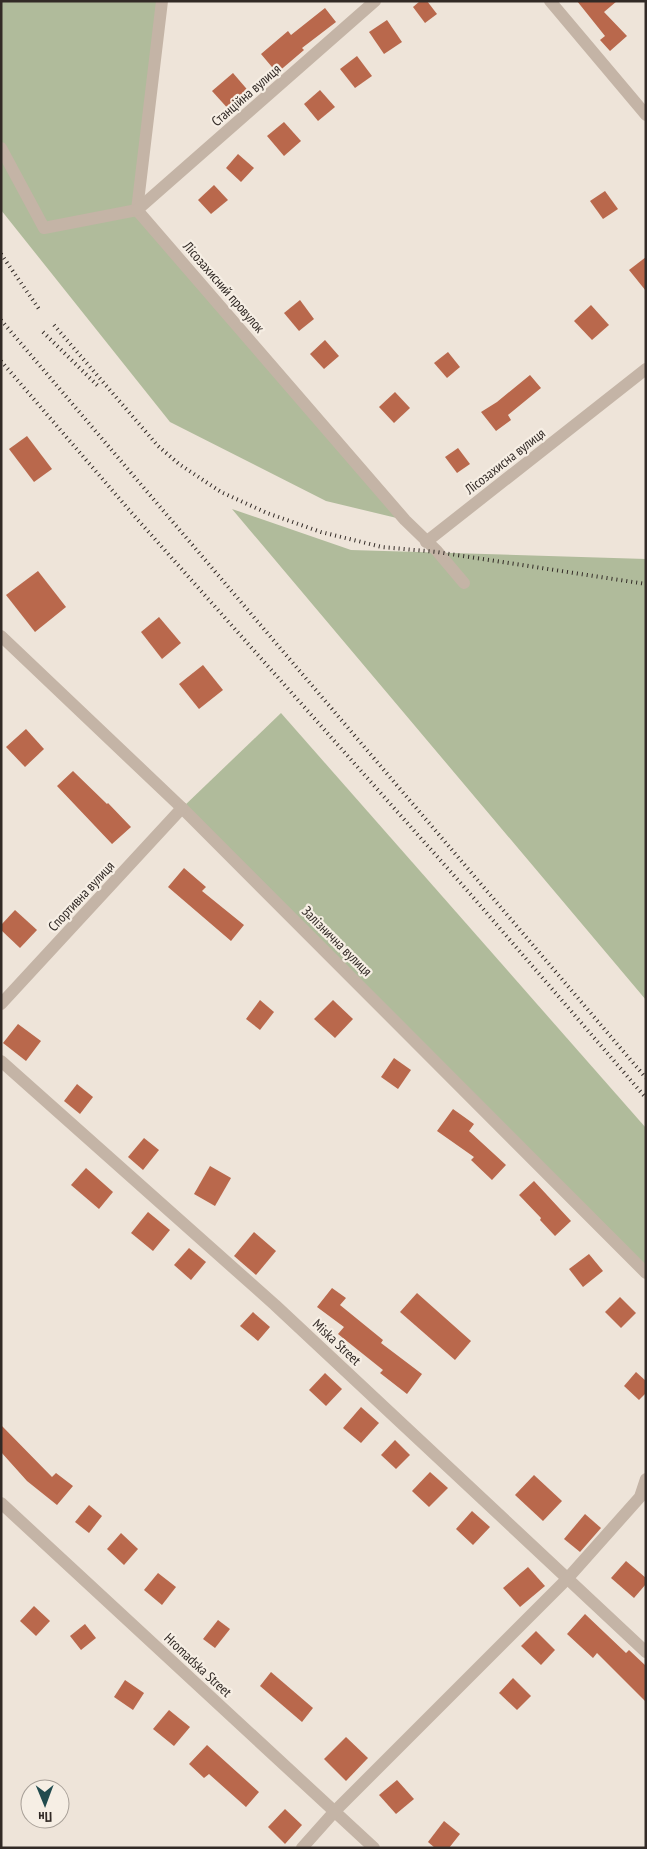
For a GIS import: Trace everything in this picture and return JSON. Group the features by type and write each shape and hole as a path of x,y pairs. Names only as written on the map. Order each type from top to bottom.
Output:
{"street":[{"path":"1,148 44,228 138,210 162,1"},
{"name":"Станційна вулиця","path":"138,210 375,1"},
{"path":"550,1 646,114"},
{"name":"Лісозахисний провулок","path":"138,210 426,542"},
{"name":"Лісозахисна вулиця","path":"426,542 646,369"},
{"path":"426,542 437,550 464,583"},
{"name":"Залізнична вулиця","path":"1,636 182,808 646,1273"},
{"name":"Спортивна вулиця","path":"1,1004 182,808"},
{"name":"Miska Street","path":"1,1061 275,1305 646,1652"},
{"path":"302,1848 335,1811 567,1579 640,1497 646,1479"},
{"name":"Hromadska Street","path":"1,1503 374,1848"}],"green space":[{"path":"1,1 162,1 138,210 405,520 326,501 170,422 1,210"},
{"path":"232,509 351,550 646,559 646,1000"},
{"path":"281,713 646,1128 646,1273 182,808"}],"building":[{"path":"420,1 427,1 437,14 425,23 413,7"},
{"path":"577,1 617,1 604,12 627,36 610,51 600,40 605,36"},
{"path":"325,8 336,22 302,48 304,50 277,73 261,54 288,31 291,35"},
{"path":"387,20 402,42 384,54 369,32"},
{"path":"357,56 372,76 355,88 340,69"},
{"path":"233,73 251,94 231,112 212,91"},
{"path":"320,90 335,107 318,121 304,104"},
{"path":"284,122 301,141 284,156 267,136"},
{"path":"238,154 254,168 241,182 226,168"},
{"path":"214,185 228,200 211,214 198,200"},
{"path":"605,191 618,209 603,219 590,201"},
{"path":"646,257 646,291 629,270"},
{"path":"300,300 314,319 299,331 284,313"},
{"path":"591,305 609,325 592,340 574,321"},
{"path":"325,340 339,356 324,369 310,354"},
{"path":"448,352 460,367 447,378 434,363"},
{"path":"530,375 541,388 508,415 511,420 496,431 481,412 497,402"},
{"path":"395,392 410,408 394,423 379,407"},
{"path":"27,436 52,469 34,482 9,449"},
{"path":"458,448 470,464 457,473 445,457"},
{"path":"38,571 66,607 35,632 6,595"},
{"path":"159,617 181,643 162,659 141,632"},
{"path":"203,665 223,690 199,709 179,684"},
{"path":"26,729 44,749 25,767 6,747"},
{"path":"73,771 131,827 112,844 57,786"},
{"path":"184,868 206,887 202,891 244,925 231,941 168,887"},
{"path":"15,910 37,930 20,948 1,930 1,925"},
{"path":"260,1000 274,1012 260,1030 246,1019"},
{"path":"333,1000 353,1019 335,1038 314,1019"},
{"path":"18,1024 41,1041 26,1061 3,1043"},
{"path":"394,1058 411,1070 398,1089 381,1077"},
{"path":"77,1084 93,1097 80,1114 64,1101"},
{"path":"453,1109 474,1124 469,1131 506,1165 492,1180 471,1160 474,1157 437,1131"},
{"path":"144,1138 159,1150 143,1170 128,1157"},
{"path":"210,1166 231,1178 215,1206 194,1194"},
{"path":"86,1168 113,1192 99,1209 71,1185"},
{"path":"534,1181 571,1221 555,1236 519,1195"},
{"path":"148,1212 170,1230 153,1251 131,1233"},
{"path":"254,1232 276,1251 256,1275 234,1256"},
{"path":"189,1248 206,1262 191,1280 174,1265"},
{"path":"589,1254 603,1271 583,1287 569,1269"},
{"path":"332,1288 346,1298 340,1305 383,1340 381,1343 422,1374 407,1394 380,1373 383,1370 338,1334 344,1327 317,1307"},
{"path":"417,1293 471,1341 455,1360 400,1312"},
{"path":"620,1297 636,1313 621,1328 605,1312"},
{"path":"253,1312 270,1327 258,1341 240,1326"},
{"path":"636,1372 646,1381 646,1393 639,1400 624,1386"},
{"path":"325,1373 342,1389 326,1406 309,1390"},
{"path":"361,1407 379,1423 361,1443 343,1428"},
{"path":"1,1425 52,1477 56,1473 73,1486 57,1505 27,1481 1,1452"},
{"path":"395,1440 410,1455 396,1469 381,1455"},
{"path":"430,1472 448,1488 429,1507 412,1491"},
{"path":"534,1475 562,1501 543,1521 515,1495"},
{"path":"89,1505 102,1516 89,1533 75,1522"},
{"path":"472,1511 490,1527 473,1545 456,1529"},
{"path":"585,1514 601,1528 580,1552 564,1539"},
{"path":"121,1533 138,1549 124,1565 107,1549"},
{"path":"626,1561 646,1578 646,1584 634,1598 611,1578"},
{"path":"528,1567 545,1586 520,1607 503,1588"},
{"path":"158,1573 176,1587 162,1605 144,1590"},
{"path":"34,1606 50,1621 36,1636 20,1621"},
{"path":"585,1614 626,1653 629,1650 646,1666 646,1702 597,1653 593,1658 567,1634"},
{"path":"218,1620 230,1629 215,1648 203,1639"},
{"path":"85,1624 96,1638 81,1650 70,1636"},
{"path":"536,1631 555,1650 541,1665 521,1646"},
{"path":"271,1672 313,1708 302,1722 260,1686"},
{"path":"513,1678 531,1696 517,1710 499,1693"},
{"path":"125,1680 144,1693 133,1710 114,1697"},
{"path":"169,1710 190,1727 174,1746 153,1729"},
{"path":"346,1737 368,1758 346,1781 324,1759"},
{"path":"207,1745 259,1792 246,1807 209,1774 204,1778 189,1764"},
{"path":"397,1780 414,1799 396,1814 379,1795"},
{"path":"285,1809 302,1825 285,1844 268,1827"},
{"path":"444,1821 460,1834 449,1848 435,1848 428,1842"}],"railway":[{"path":"1,254 39,309"},
{"path":"1,320 646,1078"},
{"path":"54,325 158,446 179,464 221,492 267,513 321,532 382,547 437,552 646,584"},
{"path":"43,332 98,386"},
{"path":"1,361 130,511 466,889 646,1098"}]}
